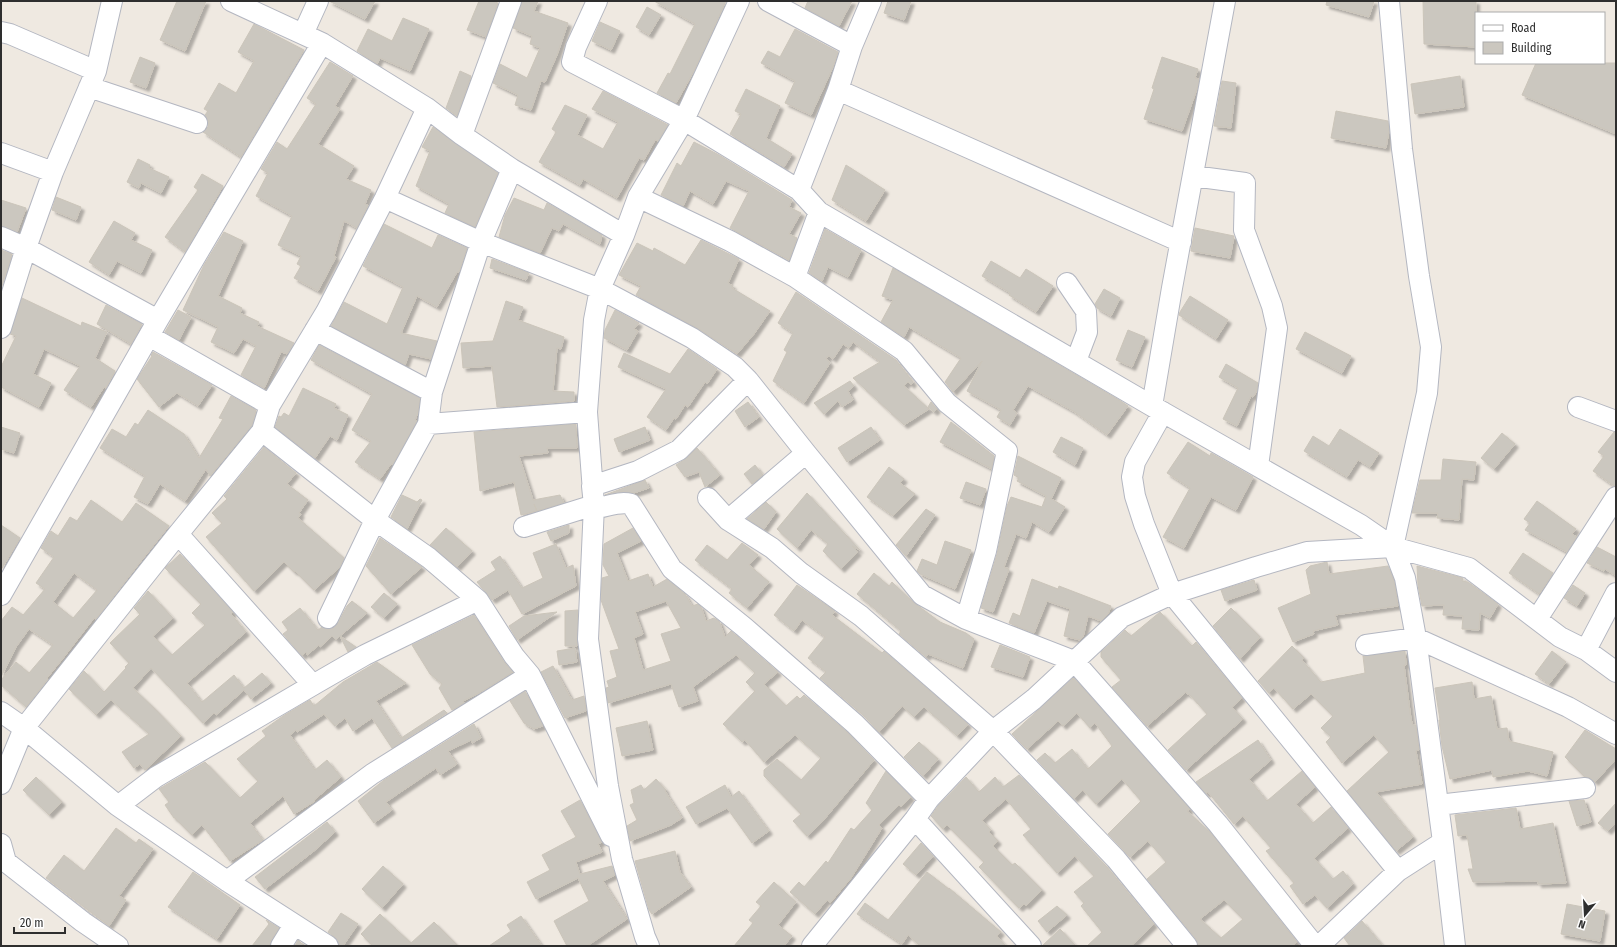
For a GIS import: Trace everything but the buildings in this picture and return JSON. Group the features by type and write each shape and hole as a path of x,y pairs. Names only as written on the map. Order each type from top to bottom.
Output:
{"street":[{"path":"1,328 26,248 53,172 92,79 112,1"},
{"path":"231,1 322,42 427,108 462,135 512,169 624,235"},
{"path":"303,34 318,1"},
{"path":"462,135 511,1"},
{"path":"597,1 576,47 572,62 684,120 799,190 819,212 1361,525 1393,547"},
{"path":"649,946 622,859 608,786 588,639 593,495 587,412 594,320 600,289 624,235 638,197 684,120 739,1"},
{"path":"768,1 852,46"},
{"path":"799,190 838,90 852,46 871,1"},
{"path":"1225,1 1180,242 1158,409 1135,462 1132,477 1135,496 1144,524 1172,594 1398,871"},
{"path":"1390,1 1402,149 1419,276 1431,347 1427,393 1393,547 1405,578 1416,638 1455,946"},
{"path":"1,32 10,34 92,79 197,123"},
{"path":"1,595 154,328 322,42"},
{"path":"838,90 1180,242"},
{"path":"1,784 24,728 262,431 270,405 315,330 385,198 427,108"},
{"path":"1,153 53,172"},
{"path":"328,618 375,520 428,424 432,392 481,242 512,169"},
{"path":"1193,176 1245,183 1244,230 1264,283 1277,328 1258,466"},
{"path":"638,197 730,241 795,277 904,351 947,403 1007,451 986,550 966,618"},
{"path":"385,198 481,242 600,289 692,338 735,367 748,380 922,595 966,618 1074,661 1218,824 1315,946"},
{"path":"795,277 819,212"},
{"path":"1,237 26,248 154,328 270,405"},
{"path":"1067,283 1086,311 1087,332 1076,361"},
{"path":"315,330 432,392"},
{"path":"524,527 593,495 680,450 748,380"},
{"path":"1578,407 1616,421"},
{"path":"428,424 587,412"},
{"path":"262,431 375,520 429,558 478,600 514,656 530,675 622,859"},
{"path":"728,520 806,453"},
{"path":"593,495 598,508 624,502 632,504 672,568 744,627 855,724 929,799"},
{"path":"1537,619 1616,497"},
{"path":"708,498 728,520 772,548 801,573 861,616 993,731 1116,859 1187,946"},
{"path":"178,534 314,686"},
{"path":"812,946 915,819 929,799 993,731 1034,699 1122,617 1172,594 1308,552 1393,547 1469,568 1560,637 1586,650 1616,672"},
{"path":"1586,650 1616,593"},
{"path":"118,806 156,777 314,686 364,655 478,600"},
{"path":"1366,645 1416,638 1568,707 1616,734"},
{"path":"227,881 372,774 530,675"},
{"path":"1,712 24,728 118,806 227,881 328,946"},
{"path":"1438,805 1584,788"},
{"path":"915,819 1031,946"},
{"path":"1319,946 1398,871 1443,842"},
{"path":"1,844 6,862 83,922 118,944 118,946"},
{"path":"281,946 294,925"}]}
